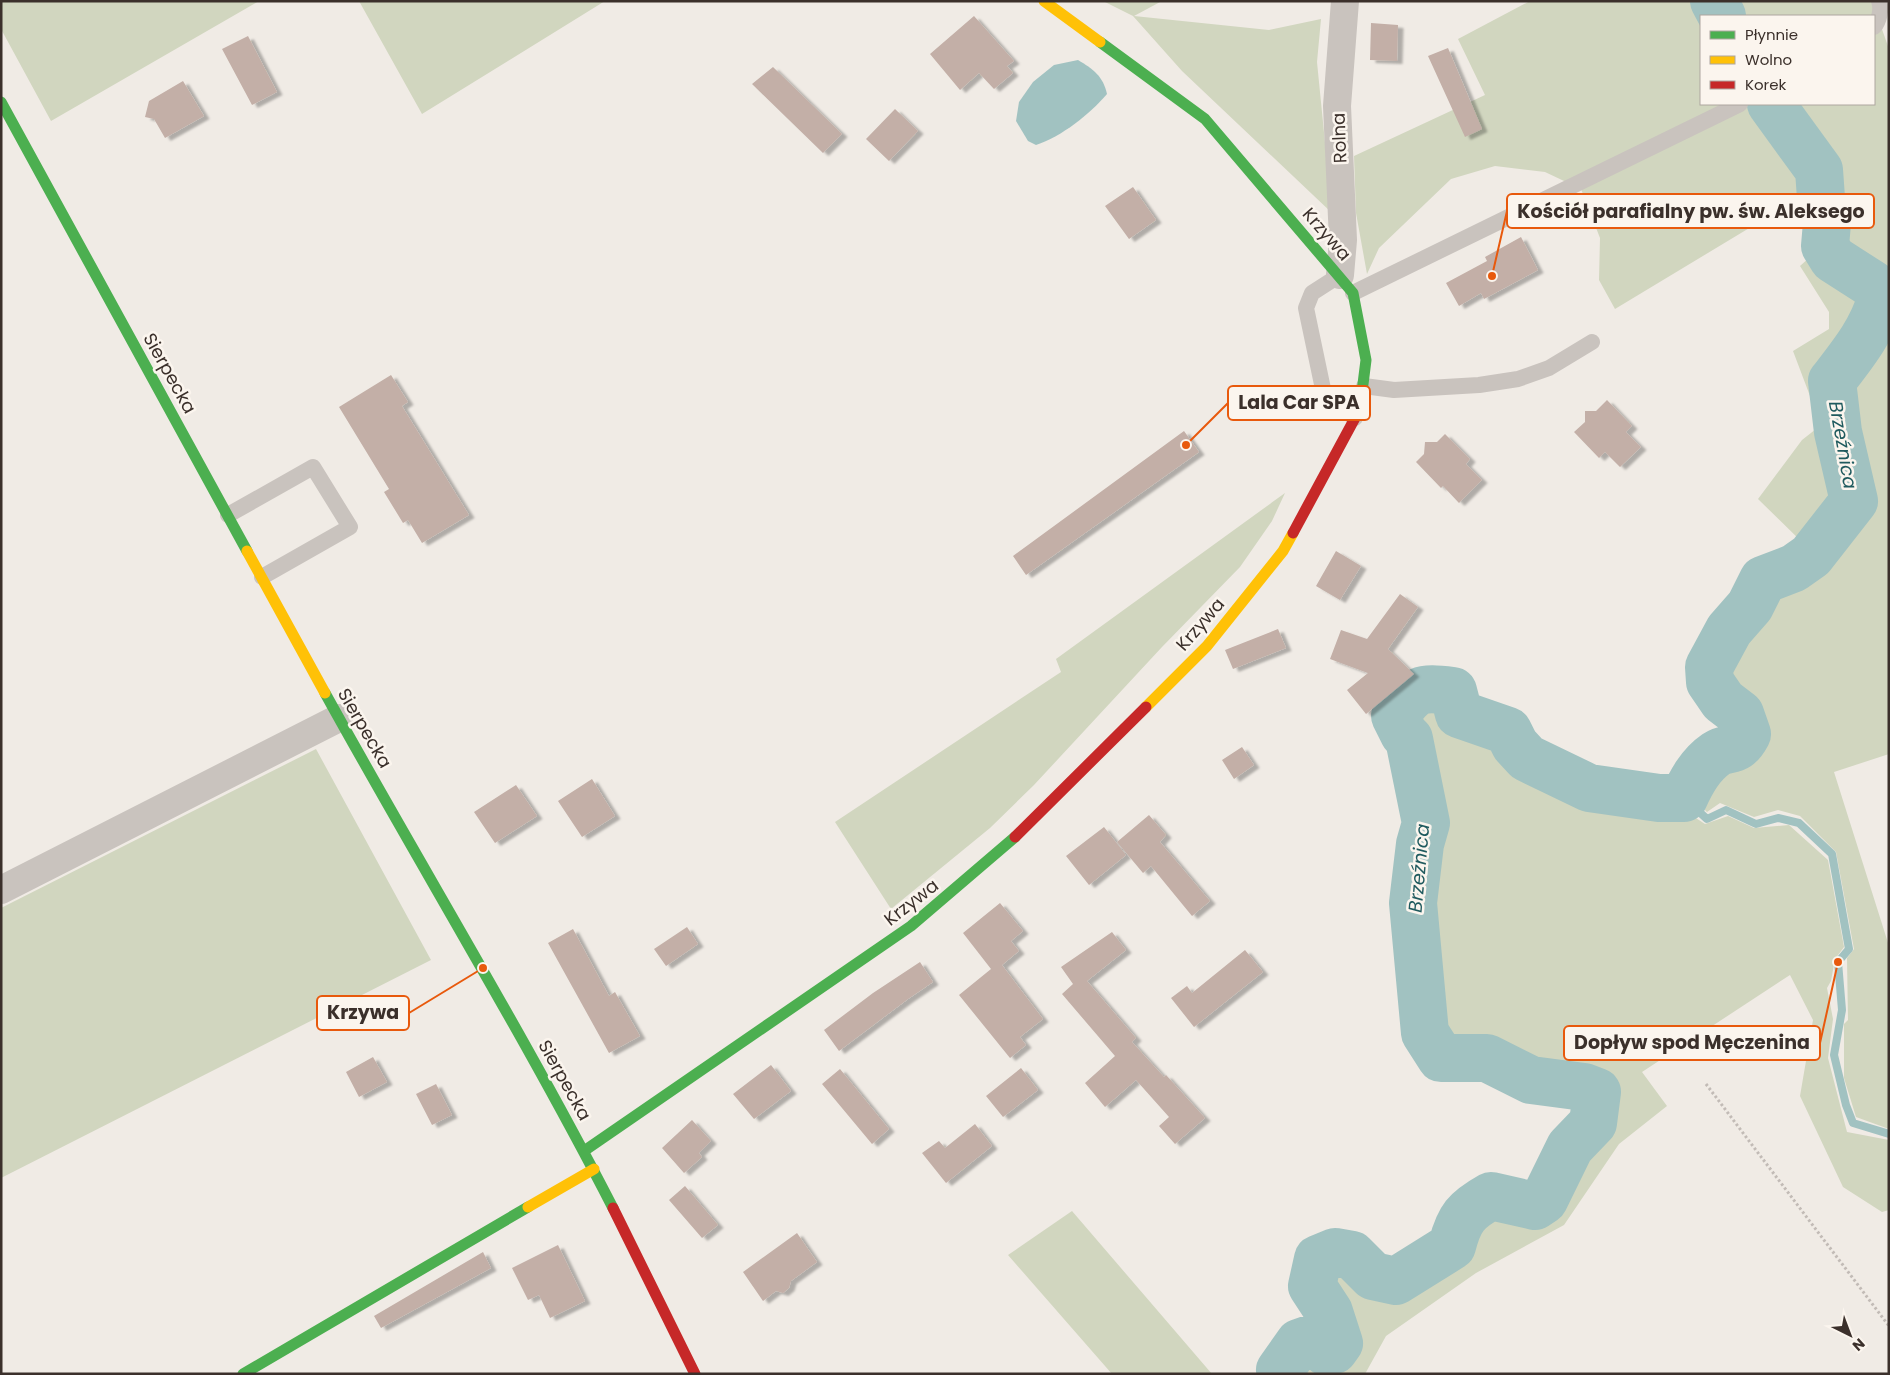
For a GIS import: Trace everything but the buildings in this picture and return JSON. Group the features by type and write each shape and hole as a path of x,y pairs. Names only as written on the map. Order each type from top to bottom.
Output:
{"street":[{"name":"Krzywa","path":"584,1151 911,926 1026,829 1207,646 1283,551 1355,418 1364,386 1366,360 1346,284 1205,119 1044,1"},
{"name":"Rolna","path":"1345,1 1337,106 1346,284"},
{"name":"Sierpecka","path":"1,102 339,718 478,959 594,1169 695,1374"},
{"path":"1,890 339,718"},
{"path":"243,1374 594,1169"}],"lane":[{"path":"1875,26 1881,6 1879,1"},
{"path":"1355,418 1331,401 1323,389 1306,308 1312,293 1346,284 1738,105"},
{"path":"1364,386 1394,390 1480,385 1518,379 1549,368 1592,342"},
{"path":"228,515 313,467 350,527 262,577"}],"path":[{"path":"1706,1084 1889,1326"}],"green space":[{"path":"1,1 259,1 51,121 1,29"},
{"path":"359,1 605,1 422,114"},
{"path":"1103,1 1162,1 1134,16 1269,30 1321,19 1317,62 1332,213 1182,71 1133,16"},
{"path":"1530,1 1704,1 1710,15 1700,15 1700,105 1761,105 1808,162 1814,189 1615,309 1599,280 1600,238 1581,189 1545,172 1495,166 1451,179 1379,248 1367,274 1356,213 1354,156 1485,95 1458,39"},
{"path":"1725,1 1872,1 1889,49 1889,282 1836,256 1829,244 1833,223 1826,209 1829,178 1779,105 1875,105 1875,15 1732,15"},
{"path":"1819,249 1829,265 1858,280 1871,292 1873,300 1865,328 1825,379 1826,397 1810,396 1793,351 1829,329 1829,312 1800,266"},
{"path":"1889,312 1889,754 1834,772 1889,946 1889,1129 1856,1117 1844,1078 1844,1024 1848,1020 1847,958 1854,949 1836,852 1800,816 1778,810 1754,817 1720,803 1707,812 1696,801 1712,766 1753,742 1752,726 1746,708 1725,696 1715,682 1718,668 1729,642 1766,583 1815,574 1813,564 1822,556 1847,520 1863,504 1853,474 1846,443 1837,381 1862,354 1871,333"},
{"path":"1830,418 1847,503 1807,547 1758,499 1802,440"},
{"path":"1285,493 1272,521 1240,567 1162,647 1034,785 990,828 891,909 835,822 1061,672 1056,659"},
{"path":"1429,692 1447,697 1451,711 1460,720 1505,735 1509,750 1524,764 1562,780 1591,798 1621,795 1650,799 1662,805 1679,807 1705,824 1728,816 1754,828 1789,825 1828,860 1844,947 1835,959 1831,981 1827,988 1833,1019 1828,1058 1847,1132 1889,1140 1889,1210 1882,1212 1843,1187 1800,1096 1813,1020 1790,975 1642,1072 1667,1106 1619,1144 1564,1225 1476,1273 1386,1336 1365,1374 1286,1374 1308,1344 1313,1344 1325,1357 1341,1352 1344,1341 1335,1306 1318,1284 1324,1262 1333,1256 1350,1259 1369,1279 1396,1286 1452,1254 1457,1247 1464,1227 1479,1211 1499,1203 1526,1210 1544,1209 1579,1144 1599,1126 1605,1099 1601,1083 1592,1080 1532,1074 1489,1052 1445,1054 1432,1037 1418,902 1423,849 1431,818 1419,770 1415,744 1402,722 1406,708"},
{"path":"316,749 431,960 1,1178 1,908"},
{"path":"1072,1211 1212,1374 1112,1374 1008,1255"}],"water":[{"path":"1078,60 1097,74 1103,82 1107,94 1084,117 1065,131 1036,145 1028,141 1016,121 1019,102 1033,82 1054,65"}],"waterway":[{"name":"Brzeźnica","path":"1714,1 1721,15"},
{"name":"Brzeźnica","path":"1281,1374 1280,1370 1299,1343 1316,1337 1326,1352 1334,1350 1339,1343 1329,1312 1312,1286 1318,1259 1335,1252 1352,1255 1373,1276 1396,1281 1452,1246 1458,1228 1465,1216 1475,1206 1491,1196 1535,1206 1544,1200 1570,1147 1593,1123 1597,1092 1584,1087 1531,1080 1487,1058 1441,1058 1425,1033 1413,903 1420,844 1426,823 1409,739 1404,734 1395,716 1408,700 1419,692 1433,689 1453,691 1459,714 1508,731 1515,745 1527,758 1589,788 1659,798 1684,798 1693,780 1705,763 1721,751 1739,745 1747,734 1740,714 1723,701 1710,682 1709,667 1729,630 1750,606 1763,580 1794,568 1811,556 1854,501 1838,432 1832,381 1867,332 1881,299 1872,284 1833,259 1825,246 1827,223 1822,212 1819,170 1772,105"},
{"path":"1684,798 1707,819 1726,810 1756,824 1778,818 1799,823 1832,854 1849,949 1838,962 1842,1010 1834,1055 1846,1105 1853,1123 1889,1134"}],"traffic: fast":[{"path":"1100,42 1205,119 1353,293 1366,360 1362,392"},
{"path":"1,102 247,551"},
{"path":"325,693 507,1013 613,1208"},
{"path":"584,1151 911,926 1015,837"},
{"path":"243,1374 528,1207"}],"traffic: slow":[{"path":"1044,1 1100,42"},
{"path":"1146,707 1207,646 1283,551 1293,533"},
{"path":"247,551 325,693"},
{"path":"528,1207 594,1169"}],"traffic: jam":[{"path":"1293,533 1355,418 1362,392"},
{"path":"1015,837 1146,707"},
{"path":"613,1208 695,1374"}],"place":[{"name":"Kościół parafialny pw. św. Aleksego","path":"1492,276"},
{"name":"Lala Car SPA","path":"1186,445"},
{"name":"Dopływ spod Męczenina","path":"1838,962"},
{"name":"Krzywa","path":"483,968"}]}
